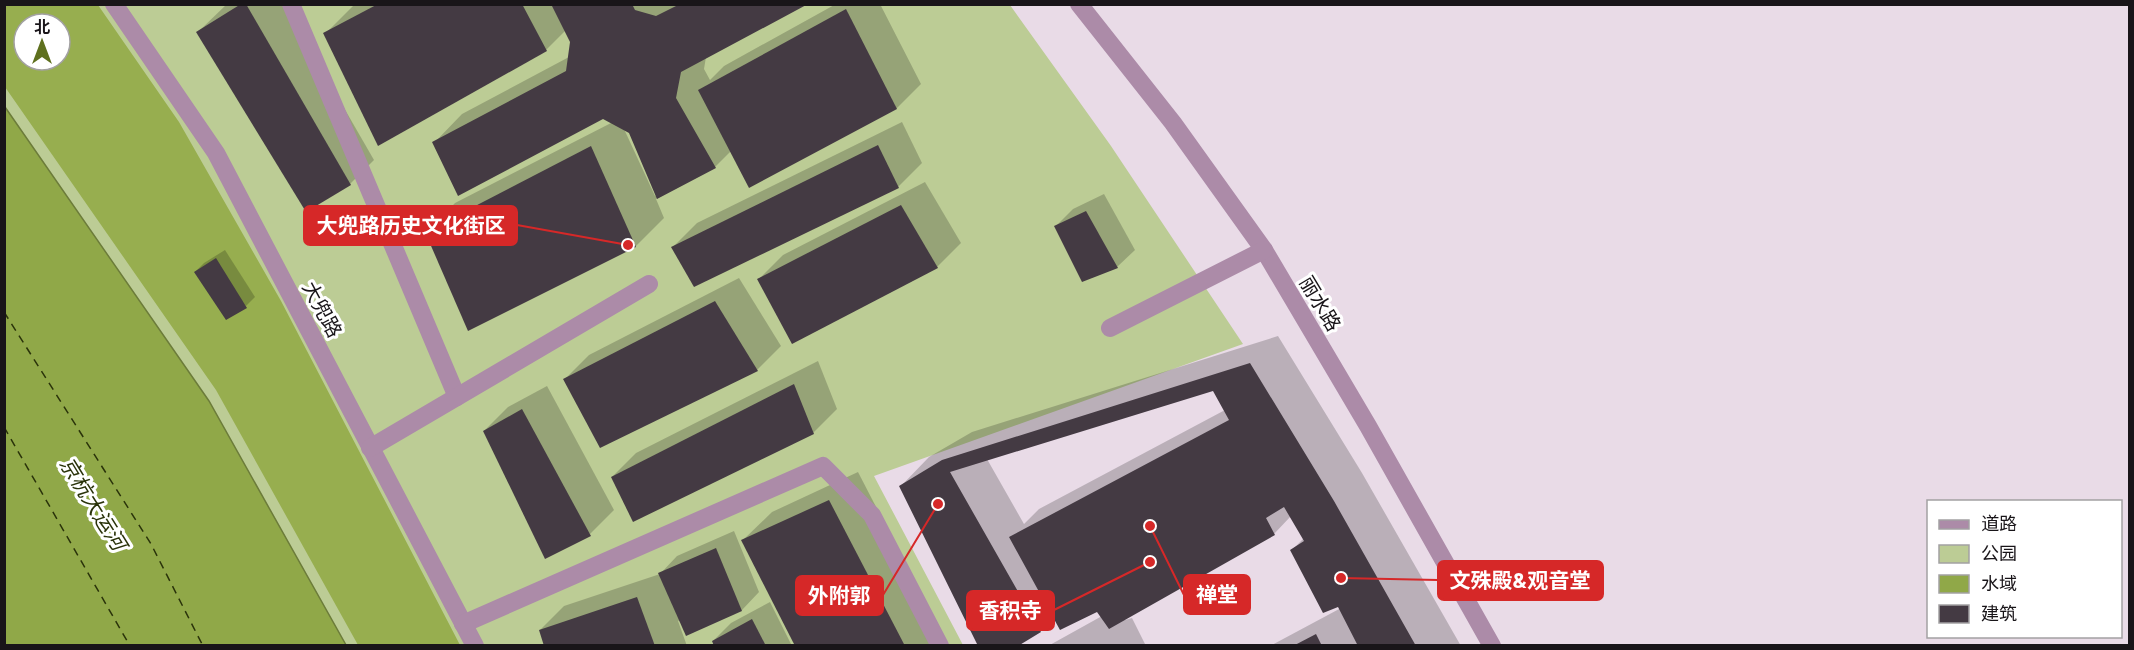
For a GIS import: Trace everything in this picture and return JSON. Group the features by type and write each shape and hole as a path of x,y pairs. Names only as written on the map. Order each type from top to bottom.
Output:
{"street":[{"name":"大兜路","path":"114,4 216,153 475,645"},
{"path":"291,4 457,397"},
{"name":"丽水路","path":"1079,4 1173,123 1264,250 1368,426 1492,645"},
{"path":"1110,328 1264,250"},
{"path":"370,448 649,284"},
{"path":"463,624 823,466 872,515 940,645"}],"green space":[{"path":"4,5 1010,5 1111,146 1243,344 874,476 963,645 321,645 5,138"}],"shaded area":[{"path":"4,5 98,5 179,122 281,301 460,645 358,645 216,390 5,87"}],"water":[{"name":"京杭大运河","path":"5,107 209,401 346,645 5,645"}],"building":[{"path":"241,4 246,4 351,185 306,212 196,32"},
{"path":"378,4 522,4 547,51 378,146 323,33"},
{"path":"551,4 632,4 635,10 656,16 680,4 808,4 681,72 676,98 716,168 657,199 629,133 603,119 458,196 432,142 566,71 570,42"},
{"path":"846,9 897,109 749,188 698,90"},
{"path":"878,145 899,188 694,287 671,247"},
{"path":"591,146 636,247 468,331 425,232"},
{"path":"901,205 938,268 792,344 757,279"},
{"path":"1086,211 1118,268 1082,282 1054,226"},
{"path":"216,258 247,308 226,320 194,272"},
{"path":"715,301 758,371 600,448 563,379"},
{"path":"1250,363 1334,501 1416,646 1358,646 1338,607 1323,613 1290,550 1304,541 1284,507 1266,518 1275,535 1109,629 1097,612 1060,630 1009,537 1229,420 1213,391 950,472 1041,632 1018,646 978,646 899,486 942,460"},
{"path":"794,384 814,434 633,522 611,477"},
{"path":"522,409 591,536 545,559 483,431"},
{"path":"829,500 905,646 795,646 741,540"},
{"path":"716,548 742,611 686,636 658,573"},
{"path":"637,597 655,646 544,646 539,630"},
{"path":"752,619 766,646 714,646 712,641"},
{"path":"1316,634 1322,646 1293,646"}],"ferry route":[{"path":"4,312 151,544 203,646"},
{"path":"4,427 130,646"}],"place":[{"name":"大兜路历史文化街区","path":"628,245"},
{"name":"外附郭","path":"938,504"},
{"name":"禅堂","path":"1150,526"},
{"name":"香积寺","path":"1150,562"},
{"name":"文殊殿&观音堂","path":"1341,578"}]}
